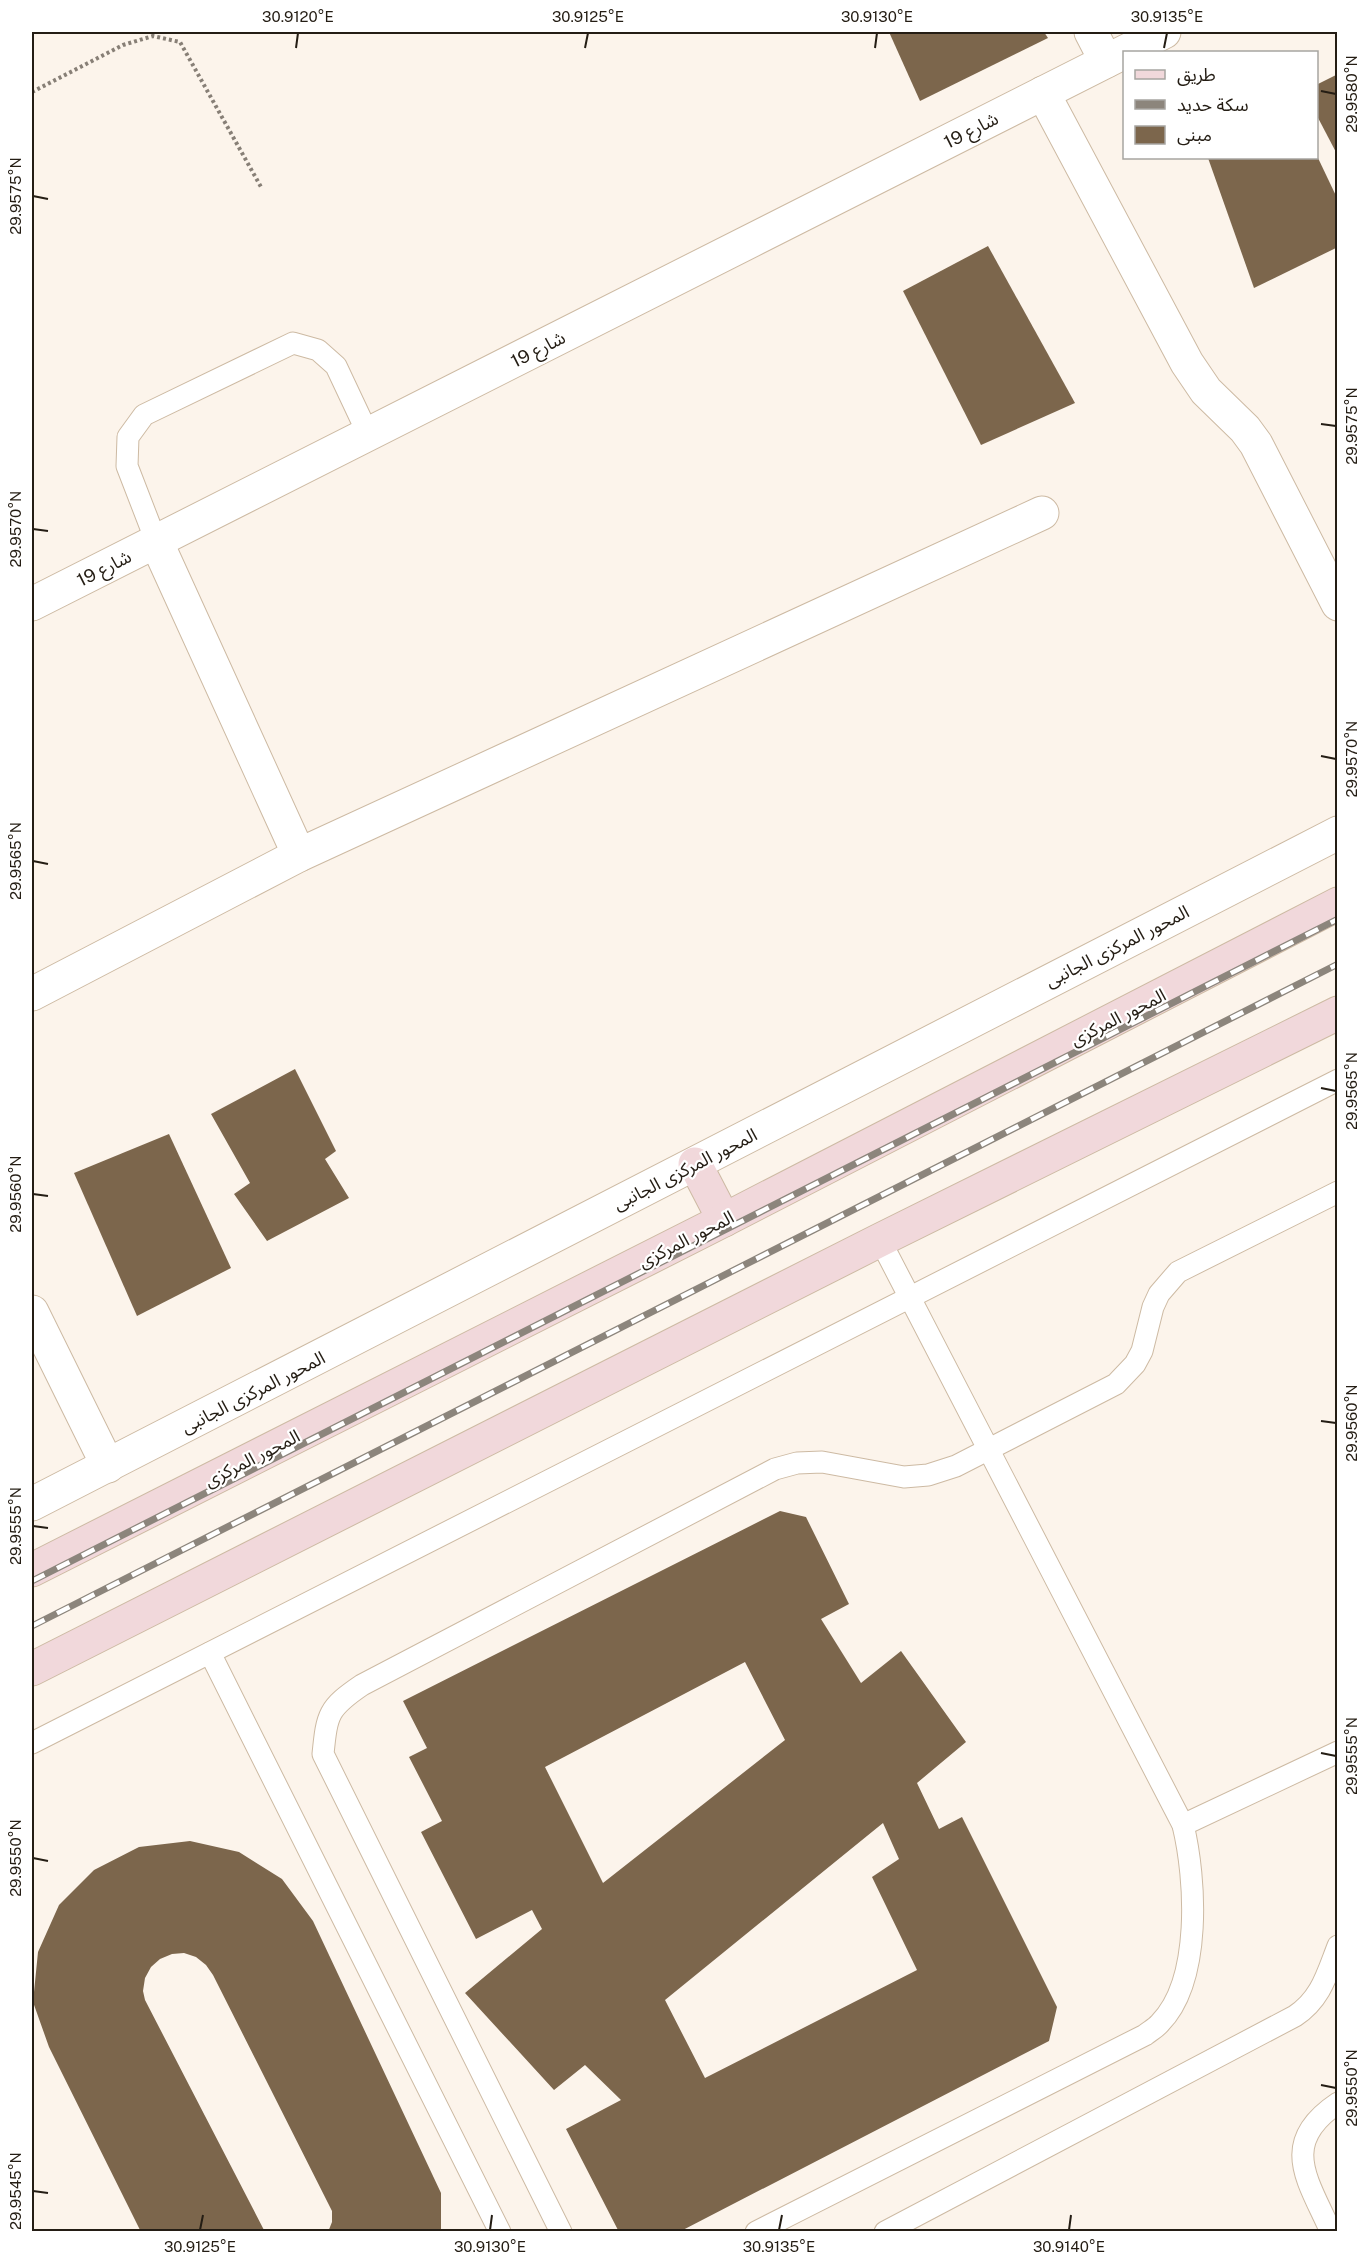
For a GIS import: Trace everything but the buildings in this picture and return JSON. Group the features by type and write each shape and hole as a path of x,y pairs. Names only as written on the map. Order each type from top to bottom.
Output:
{"main road":[{"name":"المحور المركزى","path":"32,1570 724,1220 1338,904"},
{"path":"32,1669 880,1240 1338,1012"},
{"path":"695,1164 724,1220"}],"street":[{"path":"1090,32 1106,61"},
{"name":"شارع 19","path":"1126,51 1164,32"},
{"name":"شارع 19","path":"32,604 1123,52"},
{"path":"1043,93 1187,363 1206,391 1245,429 1256,444 1338,604"},
{"path":"32,994 299,855 1041,513"},
{"path":"156,541 299,855"},
{"name":"المحور المركزى الجانبى","path":"32,1504 1338,833"},
{"path":"32,1312 108,1466"}],"lane":[{"path":"156,541 127,466 128,437 144,415 294,343 318,350 336,366 368,434"},
{"path":"32,1743 1338,1080"},
{"path":"561,2232 323,1754 330,1712 342,1699 362,1685 775,1468 797,1462 822,1462 904,1477 928,1475 989,1450 1116,1384 1125,1376 1142,1351 1153,1306 1159,1294 1178,1272 1338,1192"},
{"path":"756,2232 1145,2035 1161,2023 1181,1988 1191,1943 1194,1908 1189,1849 1183,1825 880,1240"},
{"path":"210,1653 500,2232"},
{"path":"1183,1825 1338,1752"},
{"path":"885,2232 1294,2016 1306,2008 1319,1992 1338,1946"},
{"path":"1331,2232 1307,2176 1302,2152 1304,2139 1312,2124 1338,2103"}],"path":[{"path":"32,92 123,45 153,36 180,42 261,187"}],"railway":[{"path":"32,1581 1338,919"},
{"path":"32,1626 1338,964"}]}
